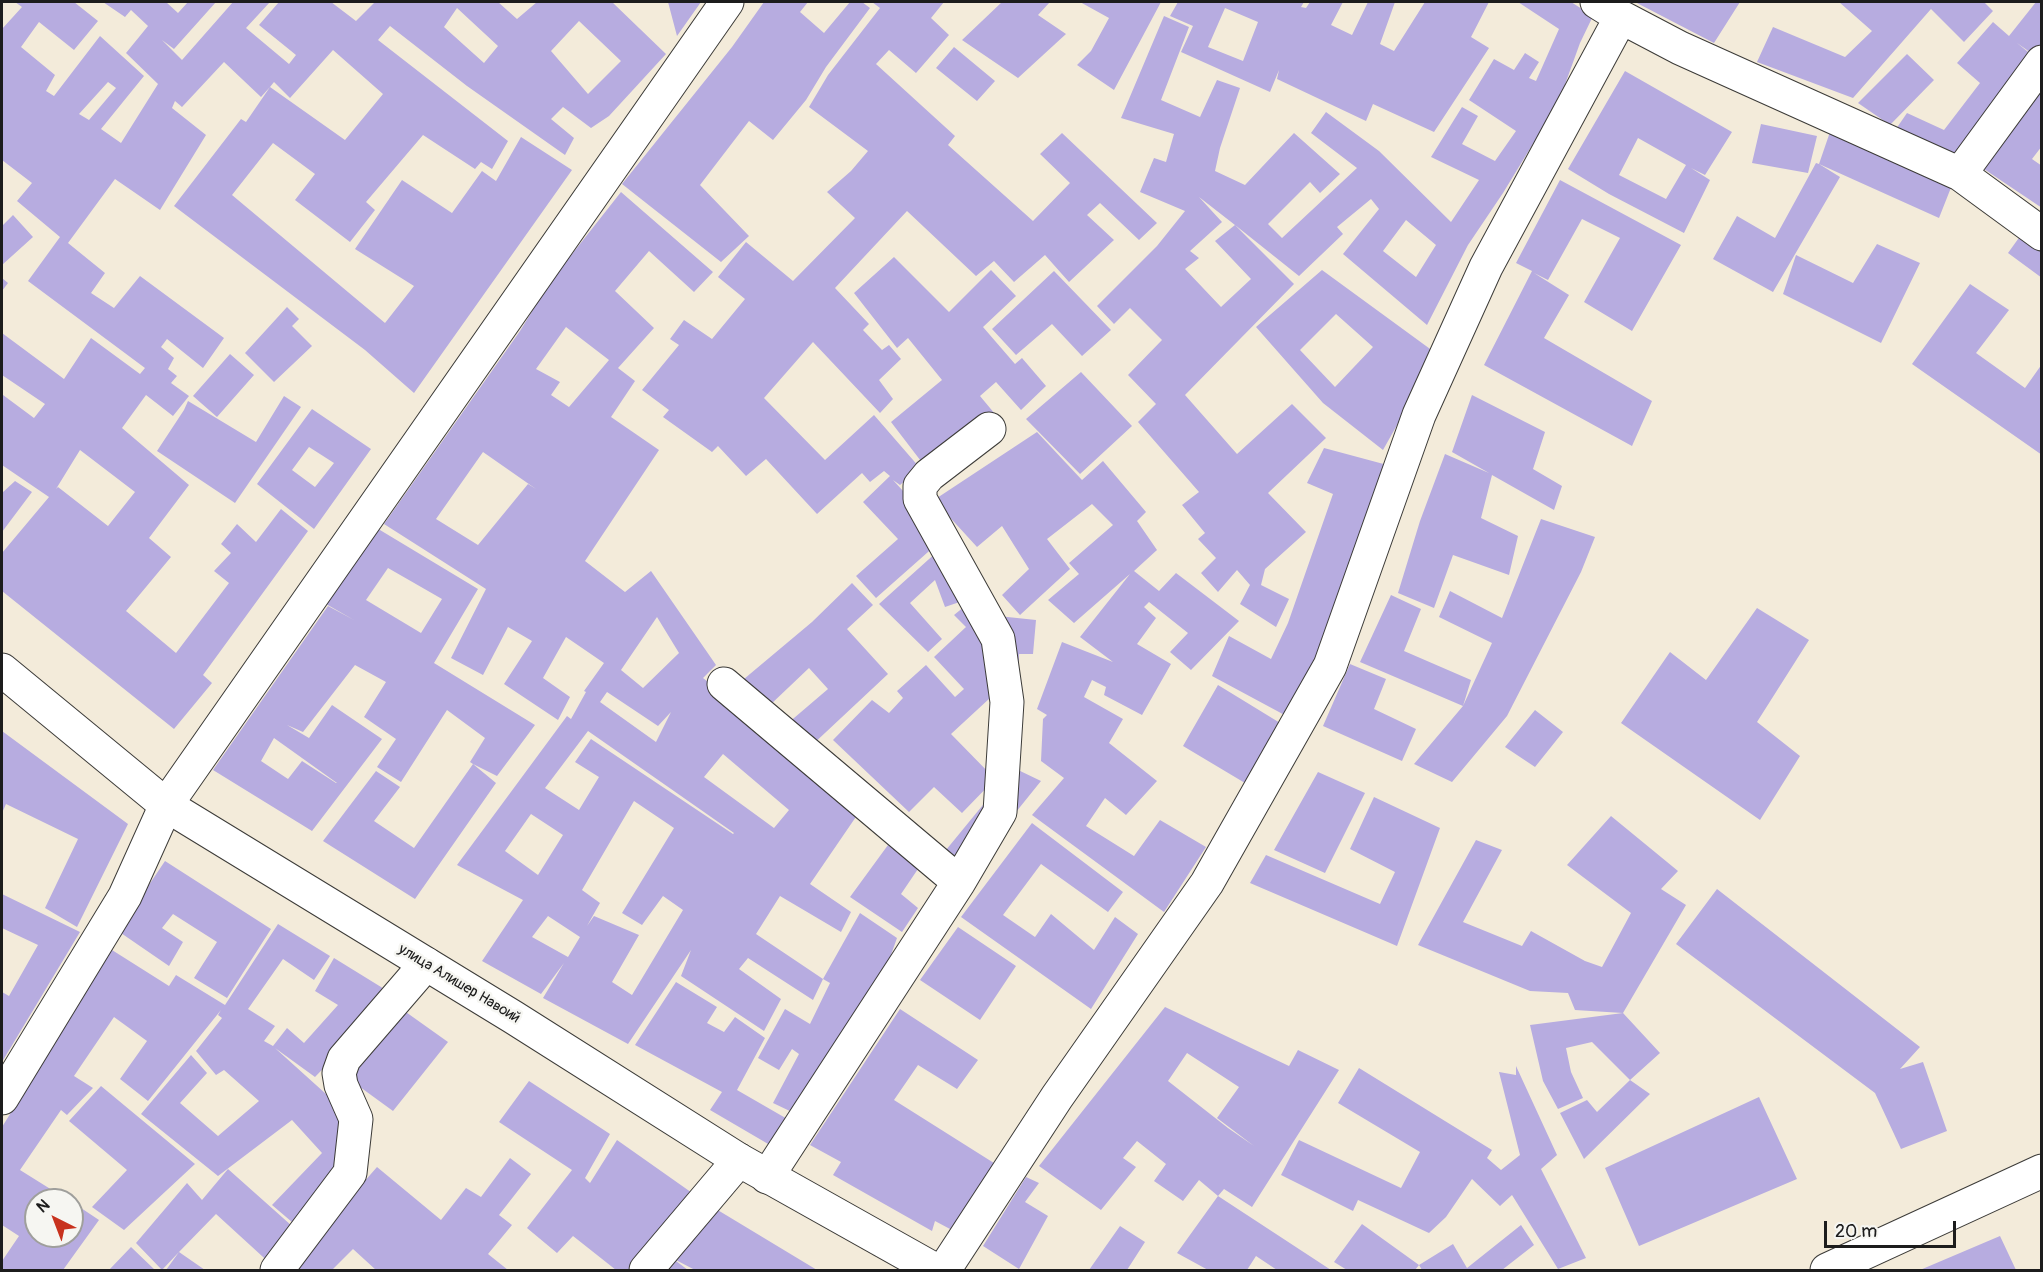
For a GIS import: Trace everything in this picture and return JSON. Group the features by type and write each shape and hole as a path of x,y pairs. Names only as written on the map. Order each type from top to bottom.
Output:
{"street":[{"path":"2,1098 124,896 166,805 727,2"},
{"path":"944,1270 1057,1097 1207,883 1330,666 1419,415 1486,267 1609,9 1680,48 1960,174 2042,234"},
{"path":"1960,174 2042,62"},
{"path":"767,1177 959,882 1000,812 1007,702 998,639 920,499 920,486 929,475 989,429"},
{"name":"улица Алишер Навоий","path":"2,670 166,805 767,1177 935,1270"},
{"path":"724,684 959,882"},
{"path":"277,1270 350,1173 356,1119 340,1085 339,1072 344,1059 426,964"},
{"path":"646,1270 739,1160"},
{"path":"1827,1270 2042,1171"}],"building":[{"path":"15,2 74,2 98,21 74,50 39,22 21,47 55,75 46,91 54,96 100,36 144,76 101,129 121,143 158,84 126,53 148,26 131,10 125,17 103,2 166,2 178,13 188,2 216,2 174,49 162,40 182,60 233,2 270,2 246,28 289,64 296,55 259,25 279,2 331,2 356,21 375,2 498,2 517,19 537,2 612,2 666,54 609,116 591,128 563,107 551,119 574,138 565,155 467,86 390,26 378,40 508,141 492,169 481,162 475,169 423,135 366,202 375,210 350,242 295,200 315,174 273,143 232,195 385,323 414,286 355,249 402,180 452,213 482,171 496,181 521,137 572,170 414,393 365,350 174,206 241,119 246,122 270,87 261,97 224,62 182,107 175,101 172,108 206,135 160,210 115,179 68,243 105,273 91,293 114,308 140,276 224,338 203,368 167,339 161,347 174,358 168,369 177,376 171,383 189,396 173,416 146,395 122,428 189,485 149,538 171,557 126,611 176,653 229,583 214,571 231,553 221,544 237,524 256,542 281,509 308,531 203,675 212,683 174,729 2,591 2,553 49,497 2,465 3,395 34,418 45,404 2,375 2,333 64,379 91,338 140,374 145,368 28,281 60,237 17,201 32,183 2,160 2,29 22,7","holes":["457,8 498,46 484,63 444,27","579,21 621,61 588,94 551,51","333,50 383,94 345,140 270,87 274,82 290,98","108,82 116,88 89,120 79,114","80,450 135,492 108,526 58,487 56,489"]},
{"path":"668,2 701,2 677,36"},
{"path":"764,2 808,2 800,12 824,33 850,2 862,2 870,8 826,67 806,100 773,140 749,121 700,185 749,236 721,262 622,184 732,47"},
{"path":"872,2 944,2 931,18 949,35 916,73 889,50 876,64 955,136 948,145 1033,221 1070,183 1040,154 1062,133 1157,223 1139,240 1100,203 1087,215 1114,240 1069,282 1045,255 1014,282 994,261 976,276 907,211 835,288 869,324 863,330 882,350 889,345 901,359 879,380 893,399 880,413 813,342 764,398 825,460 874,415 920,468 900,485 893,480 945,537 876,598 856,576 898,539 863,502 890,476 884,471 870,482 862,473 817,514 766,459 746,476 718,446 712,452 663,417 669,410 642,390 679,345 670,339 684,320 712,339 745,299 718,277 746,242 793,281 855,218 827,192 851,171 868,151 809,107 828,75 880,8"},
{"path":"1002,2 1050,2 1038,15 1066,34 1018,78 962,40"},
{"path":"1080,2 1161,2 1114,90 1077,65 1091,51 1109,18"},
{"path":"1178,2 1304,2 1301,7 1306,8 1310,2 1343,2 1331,25 1352,35 1368,2 1395,2 1380,44 1394,51 1425,2 1489,2 1471,37 1489,48 1434,132 1373,104 1366,121 1277,79 1279,70 1270,92 1181,52 1193,26 1170,16","holes":["1225,8 1258,22 1243,61 1208,47"]},
{"path":"1518,2 1571,2 1593,16 1580,43 1559,101 1503,193 1468,245 1427,325 1343,254 1379,209 1371,199 1337,227 1343,234 1299,276 1235,225 1294,284 1185,395 1237,454 1292,404 1326,438 1268,493 1306,532 1265,569 1261,585 1289,599 1276,627 1240,604 1250,585 1237,570 1218,592 1201,573 1216,558 1198,539 1205,533 1182,505 1199,492 1138,422 1156,404 1128,375 1162,340 1130,308 1114,324 1097,306 1157,246 1185,211 1140,192 1154,158 1166,162 1174,134 1121,118 1164,16 1189,27 1161,100 1200,117 1217,80 1240,88 1220,148 1215,171 1245,185 1294,133 1340,174 1320,193 1310,182 1268,224 1282,238 1357,168 1311,133 1326,112 1379,151 1451,222 1479,180 1431,157 1462,107 1478,116 1462,144 1495,161 1516,131 1469,100 1494,59 1514,70 1525,53 1539,62 1529,78 1536,81 1559,29","holes":["1199,197 1235,225 1215,241 1251,279 1221,307 1185,269 1199,258 1190,251 1222,222","1406,220 1436,245 1416,277 1383,251"]},
{"path":"1635,2 1740,2 1714,43"},
{"path":"1839,2 1984,2 1993,11 1964,42 1931,9 1853,98 1757,62 1773,27 1845,57 1872,31"},
{"path":"2036,2 2042,2 2042,46 2034,55 2017,43 2033,56 1965,151 1947,154 1896,129 1907,113 1944,130 1980,83 1957,63 1993,22 2009,36"},
{"path":"954,47 995,81 977,101 936,68"},
{"path":"1907,54 1934,80 1890,125 1858,103"},
{"path":"1625,71 1732,132 1705,175 1691,168 1710,180 1684,233 1609,194 1568,169","holes":["1638,138 1686,165 1666,199 1619,175"]},
{"path":"2042,88 2042,146 2032,159 2042,166 2042,208 1981,167"},
{"path":"1761,124 1817,136 1808,173 1752,163"},
{"path":"1830,132 1952,185 1939,218 1819,164"},
{"path":"1816,163 1840,177 1773,292 1713,259 1737,216 1775,238"},
{"path":"1560,180 1681,245 1632,331 1584,302 1620,238 1582,219 1548,280 1534,273 1569,295 1544,338 1652,401 1632,446 1484,365 1532,271 1516,263"},
{"path":"621,192 713,272 694,292 649,251 615,291 654,328 618,368 635,381 611,417 659,450 585,561 625,592 651,571 716,665 703,678 789,745 862,808 810,884 851,912 841,932 780,896 756,934 823,979 813,1000 748,958 739,969 781,999 764,1031 681,976 691,950 628,1044 543,998 564,963 541,994 482,961 523,900 457,865 567,716 571,719 586,692 584,691 604,663 566,637 543,678 570,697 558,720 504,684 532,641 508,627 483,675 451,658 486,589 384,524 520,331 550,282","holes":["566,327 609,360 569,407 551,395 560,382 536,369","483,452 536,489 528,484 478,545 436,519","657,617 679,653 643,688 621,670","607,692 658,726 671,712 656,742 600,702","588,731 734,833 591,739 575,762 599,777 579,810 545,788","723,754 789,810 774,828 704,777","634,801 674,828 622,913 642,925 663,896 683,910 632,995 612,982 639,935 594,916 587,926 600,903 582,890","531,814 563,835 538,875 505,851","548,916 580,937 568,957 532,937"]},
{"path":"13,215 33,237 2,265 2,226"},
{"path":"2031,221 2042,230 2042,278 2008,253"},
{"path":"1877,244 1920,263 1881,343 1783,294 1796,255 1853,283"},
{"path":"894,257 949,312 991,270 1016,296 983,327 1015,364 1022,358 1046,386 1021,410 996,382 980,396 995,414 927,469 891,422 942,380 908,338 897,348 854,293"},
{"path":"1322,270 1437,354 1383,450 1323,403 1256,327","holes":["1336,314 1373,347 1335,387 1300,350"]},
{"path":"1054,271 1111,330 1082,356 1052,324 1016,355 992,329"},
{"path":"2,278 8,283 2,291"},
{"path":"1970,284 2009,310 1976,353 2025,388 2042,364 2042,455 1912,364"},
{"path":"287,307 299,319 292,326 312,346 274,382 245,353"},
{"path":"230,354 254,375 217,417 193,396"},
{"path":"1081,372 1132,426 1080,474 1026,419"},
{"path":"1472,395 1545,432 1533,469 1562,486 1554,510 1492,475 1481,518 1518,536 1509,575 1453,555 1434,608 1398,593 1420,521 1445,454 1489,473 1452,452"},
{"path":"284,396 301,407 235,503 157,451 188,401 256,442"},
{"path":"312,409 371,449 314,529 257,484","holes":["309,447 334,463 315,487 292,470"]},
{"path":"1037,432 1082,480 1103,461 1146,512 1137,521 1157,550 1134,571 1159,591 1176,573 1239,621 1191,670 1170,652 1188,633 1149,602 1144,607 1156,618 1137,644 1171,664 1142,715 1104,695 1106,687 1092,680 1084,697 1123,719 1109,743 1157,781 1126,815 1105,798 1086,826 1134,856 1160,820 1206,847 1164,912 1032,815 1064,778 1041,761 1043,719 1047,715 1037,709 1062,642 1113,662 1080,637 1130,574 1074,623 1048,600 1079,574 1069,563 1113,525 1092,504 1047,539 1070,569 1020,615 1002,595 1029,569 1002,526 977,547 934,500"},
{"path":"1324,448 1391,466 1292,719 1212,676 1229,636 1271,659 1288,623 1333,494 1307,483"},
{"path":"15,481 32,492 2,532 2,493"},
{"path":"1541,519 1595,537 1581,572 1507,716 1452,782 1414,764 1463,706 1492,643 1439,617 1450,591 1502,618"},
{"path":"375,527 478,589 434,663 535,725 497,776 470,762 485,738 447,710 401,782 377,767 396,739 364,717 386,682 355,665 303,732 287,725 309,738 332,705 382,739 312,831 213,770 328,606 354,620 326,604","holes":["388,568 442,599 421,633 366,600","274,738 337,783 302,761 288,779 261,761"]},
{"path":"948,542 974,597 945,607 935,580 910,603 942,639 928,652 879,604"},
{"path":"852,583 873,605 847,629 888,674 810,747 787,724 828,689 809,668 769,706 744,679 812,622"},
{"path":"980,594 998,616 1036,620 1033,654 1019,654 1016,769 1041,781 970,869 946,850 1005,778 992,770 990,698 951,734 995,779 962,813 934,787 909,812 833,740 872,700 889,713 903,698 897,691 926,665 955,697 964,689 934,657 966,627 954,615"},
{"path":"1391,595 1421,609 1404,651 1471,680 1463,706 1360,662"},
{"path":"1757,608 1809,640 1757,722 1800,756 1760,820 1621,723 1670,652 1706,680"},
{"path":"1350,664 1386,679 1374,709 1416,729 1402,761 1323,726"},
{"path":"1218,685 1285,726 1255,789 1183,746"},
{"path":"1535,710 1563,732 1535,767 1505,747"},
{"path":"2,731 128,824 77,927 45,908 78,839 6,804 2,813"},
{"path":"473,764 496,783 415,899 323,841 376,771 400,787 374,821 414,848"},
{"path":"1318,772 1365,793 1325,873 1274,850"},
{"path":"1374,797 1440,828 1397,946 1250,883 1266,855 1380,904 1395,872 1350,849"},
{"path":"1611,816 1678,871 1661,889 1686,905 1623,1013 1575,1010 1568,993 1530,991 1418,945 1476,840 1502,850 1463,922 1522,946 1531,931 1585,961 1602,967 1631,913 1567,865"},
{"path":"1032,823 1123,892 1108,912 1041,864 1003,915 1035,937 1051,914 1094,950 1115,917 1138,934 1091,1009 961,917"},
{"path":"888,845 920,866 901,894 918,908 902,932 850,897"},
{"path":"165,861 271,929 227,998 194,978 217,942 173,914 162,928 183,942 169,966 118,931"},
{"path":"1717,889 1920,1047 1900,1069 1923,1062 1947,1131 1901,1149 1875,1093 1676,944"},
{"path":"2,894 80,932 2,1062 2,992 9,996 38,945 2,928"},
{"path":"860,913 897,938 873,1005 794,1113 773,1103 799,1054 792,1049 779,1070 758,1058 785,1009 810,1024 830,983 823,979"},
{"path":"278,924 330,956 314,980 283,959 248,1009 275,1026 264,1041 273,1046 287,1028 304,1043 338,1005 315,991 334,958 394,995 315,1077 275,1048 326,1094 353,1104 352,1157 299,1228 272,1205 322,1153 292,1120 218,1176 141,1114 191,1055 207,1073 180,1103 218,1136 259,1101 224,1070 216,1075 196,1051 222,1018 218,1015 221,1010 148,1101 120,1079 147,1041 114,1017 74,1076 93,1088 67,1115 61,1110 20,1170 49,1188 24,1188 24,1248 79,1248 63,1270 2,1270 2,1261 19,1236 2,1225 2,1127 112,950 169,986 176,975 225,1005"},
{"path":"958,927 1016,966 980,1020 920,980"},
{"path":"676,982 717,1007 707,1023 724,1032 735,1017 765,1038 737,1090 789,1120 775,1148 710,1110 722,1092 635,1045"},
{"path":"1165,1007 1289,1066 1298,1050 1339,1070 1252,1207 1224,1189 1218,1196 1199,1180 1183,1201 1154,1181 1166,1164 1137,1141 1123,1158 1136,1167 1101,1210 1039,1166","holes":["1187,1053 1239,1087 1217,1118 1254,1146 1168,1081"]},
{"path":"900,1009 978,1060 957,1089 918,1065 894,1100 1005,1170 965,1237 935,1221 932,1231 833,1175 841,1162 810,1145"},
{"path":"403,1010 448,1042 393,1111 349,1079"},
{"path":"1623,1013 1660,1053 1630,1080 1592,1042 1566,1048 1571,1072 1583,1098 1558,1109 1543,1081 1530,1025"},
{"path":"1516,1066 1557,1155 1541,1169 1586,1258 1558,1269 1512,1195 1500,1206 1472,1179 1446,1217 1429,1233 1358,1200 1353,1211 1281,1175 1299,1140 1401,1188 1420,1152 1338,1103 1359,1068 1492,1150 1487,1158 1501,1170 1520,1155 1499,1072 1516,1075"},
{"path":"1630,1080 1650,1094 1584,1159 1560,1113 1587,1100 1597,1112"},
{"path":"529,1081 610,1134 585,1178 590,1183 617,1140 695,1195 637,1270 616,1270 573,1236 557,1253 527,1228 572,1170 499,1122"},
{"path":"101,1086 195,1164 124,1230 92,1207 127,1170 69,1121"},
{"path":"1759,1097 1797,1179 1639,1246 1605,1168"},
{"path":"510,1158 531,1174 499,1215 512,1225 488,1254 508,1270 376,1270 353,1249 332,1270 287,1270 377,1167 441,1220 466,1188 481,1197"},
{"path":"228,1169 301,1234 274,1267 216,1214 162,1270 136,1243 187,1183 202,1200"},
{"path":"1026,1177 1039,1183 1025,1202 1048,1216 1019,1269 983,1246"},
{"path":"1218,1196 1331,1270 1277,1270 1256,1256 1247,1270 1208,1270 1177,1253"},
{"path":"716,1209 817,1270 695,1270 672,1258"},
{"path":"84,1210 99,1220 84,1241"},
{"path":"1362,1224 1419,1265 1415,1270 1347,1270 1334,1262"},
{"path":"1521,1225 1534,1245 1502,1270 1422,1270 1419,1265 1453,1244 1467,1268"},
{"path":"1120,1226 1145,1242 1127,1270 1089,1270"},
{"path":"2000,1236 2016,1270 1920,1270"},
{"path":"131,1247 155,1270 109,1270"},
{"path":"179,1252 205,1270 166,1270"},
{"path":"672,1258 688,1270 663,1270"}]}
